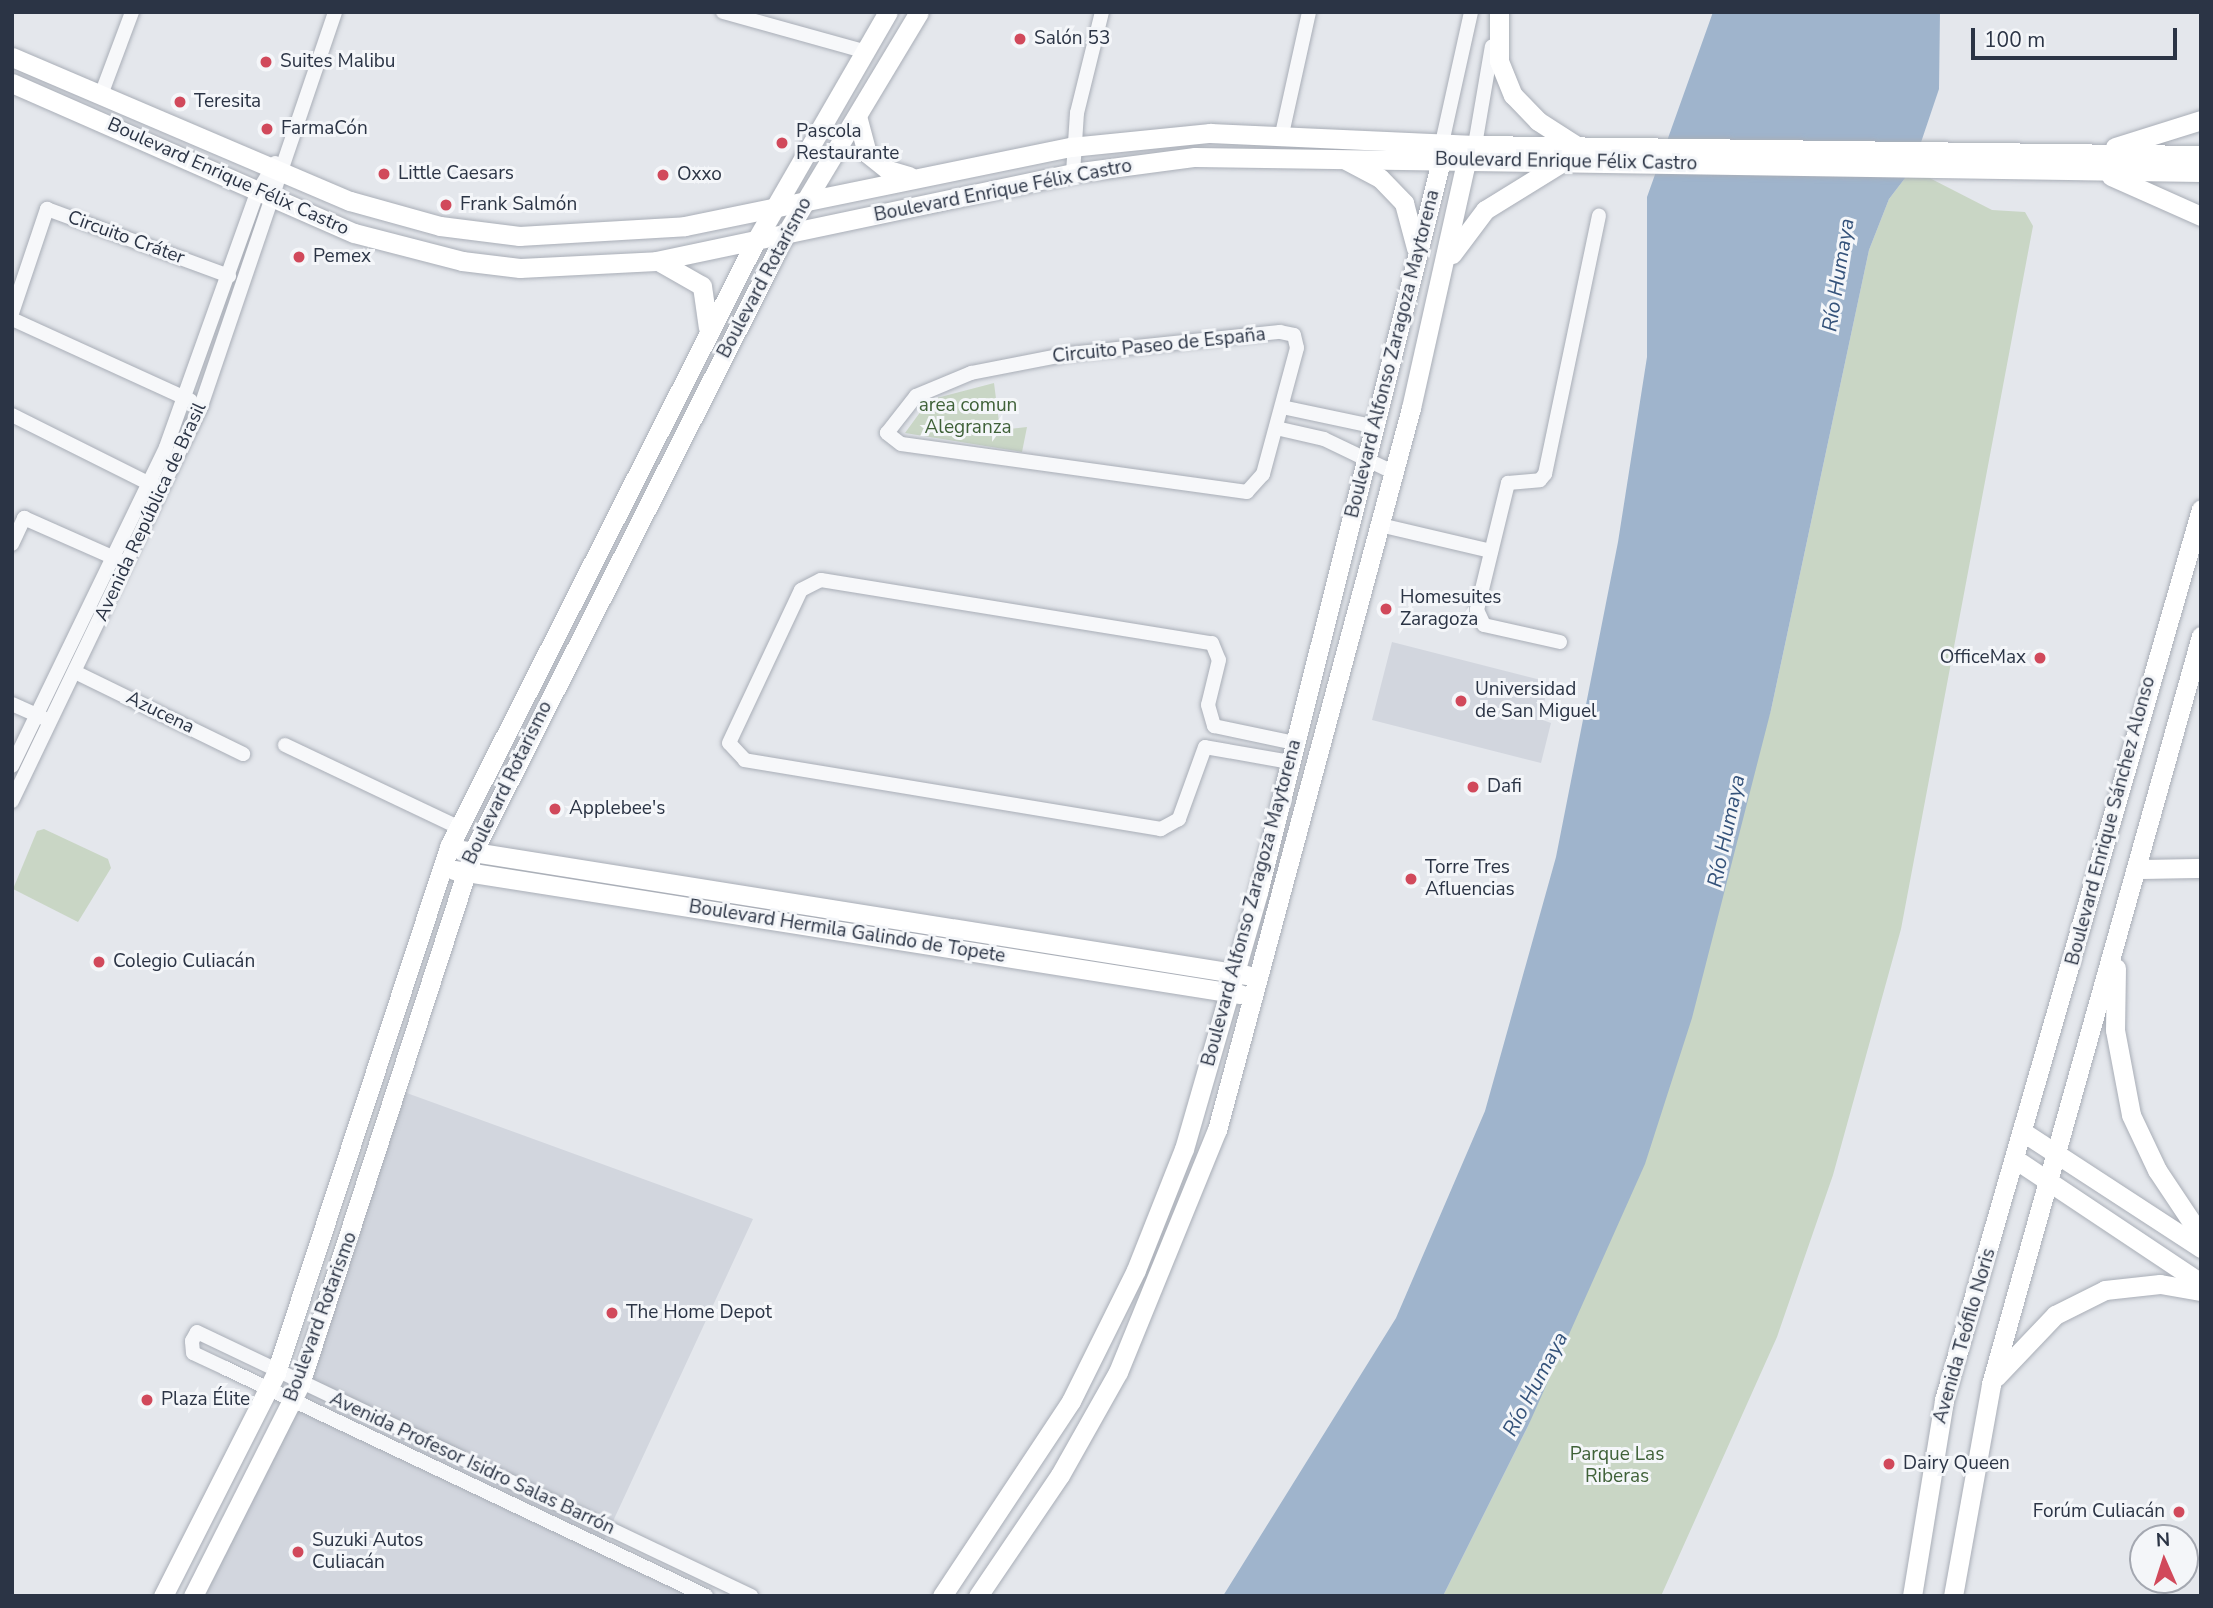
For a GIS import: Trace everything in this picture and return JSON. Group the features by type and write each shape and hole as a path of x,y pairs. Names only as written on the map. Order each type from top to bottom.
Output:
{"street":[{"path":"101,94 132,12"},
{"name":"Avenida República de Brasil","path":"12,766 148,483 185,398 229,276 278,167 335,12"},
{"path":"723,12 864,51"},
{"name":"Boulevard Rotarismo","path":"163,1596 273,1379 439,868 755,242 888,12"},
{"name":"Boulevard Rotarismo","path":"192,1596 296,1390 349,1249 383,1120 473,852 785,235 919,12"},
{"path":"1073,173 1071,147 1102,12"},
{"path":"1282,134 1309,12"},
{"name":"Boulevard Alfonso Zaragoza Maytorena","path":"942,1596 1016,1493 1110,1326 1184,1149 1232,983 1376,427 1417,261 1471,12"},
{"path":"1446,264 1485,210 1570,153 1513,95 1499,61 1499,12"},
{"name":"Boulevard Alfonso Zaragoza Maytorena","path":"978,1596 1060,1475 1135,1337 1196,1190 1262,978 1380,525 1446,264 1499,12"},
{"name":"Boulevard Enrique Félix Castro","path":"12,58 416,221 519,236 621,234 775,208 806,199 1071,147 1210,133 1282,134 1441,152"},
{"name":"Boulevard Enrique Félix Castro","path":"12,83 265,197 355,233 462,261 564,269 656,261 1073,173 1195,157 1441,152 2093,160 2201,155"},
{"path":"858,116 860,138 874,162 914,177"},
{"path":"2093,160 2201,120"},
{"path":"1339,156 1380,178 1404,203 1417,261"},
{"path":"2093,160 2172,198 2201,216"},
{"name":"Boulevard Enrique Félix Castro","path":"2093,160 2201,172"},
{"name":"Avenida República de Brasil","path":"12,801 77,673 201,406 265,197"},
{"name":"Circuito Cráter","path":"12,313 47,209 229,276"},
{"path":"1560,642 1480,621 1477,610 1508,483 1540,480 1545,474 1599,216"},
{"path":"656,261 685,271 702,286 708,332"},
{"path":"12,319 201,406"},
{"name":"Circuito Paseo de España","path":"1280,332 1297,340 1276,428 1260,483 1247,492 901,444 887,433 916,396 971,373 1081,353 1280,332"},
{"path":"1282,407 1376,427"},
{"path":"12,415 164,490"},
{"path":"1324,439 1329,418"},
{"path":"1276,428 1324,439 1393,472"},
{"name":"Boulevard Enrique Sánchez Alonso","path":"2018,1161 2201,509"},
{"path":"12,544 24,518 129,564"},
{"path":"1380,525 1491,551"},
{"path":"603,542 624,550"},
{"path":"1290,762 1205,747 1179,820 1161,829 745,760 729,744 801,590 816,580 1212,643 1219,660 1208,705 1214,726 1295,743"},
{"name":"Boulevard Enrique Sánchez Alonso","path":"2046,1180 2119,933 2201,636"},
{"name":"Azucena","path":"77,673 243,754"},
{"path":"12,704 53,723"},
{"path":"285,745 458,827"},
{"name":"Boulevard Hermila Galindo de Topete","path":"449,847 1232,983 1255,997"},
{"name":"Boulevard Hermila Galindo de Topete","path":"439,868 1232,983 1262,978"},
{"path":"2137,869 2201,868"},
{"path":"2119,933 2113,1009 2129,1105 2157,1170 2201,1236"},
{"path":"2025,1134 2055,1149 2201,1248"},
{"path":"2018,1161 2201,1283"},
{"name":"Avenida Teófilo Noris","path":"1913,1596 1944,1400 2018,1161"},
{"name":"Avenida Teófilo Noris","path":"1953,1596 1991,1384 2046,1180"},
{"path":"1991,1384 2036,1331 2078,1302 2136,1285 2201,1291"},
{"path":"1110,1326 1135,1337"},
{"name":"Avenida Profesor Isidro Salas Barrón","path":"273,1379 193,1353 191,1341 197,1332 273,1379 706,1596"},
{"name":"Avenida Profesor Isidro Salas Barrón","path":"296,1390 751,1596"}],"shaded area":[{"name":"Universidad de San Miguel","path":"1392,642 1549,682 1540,719 1551,723 1541,763 1372,720"},
{"path":"393,1088 753,1219 602,1545 706,1596 185,1596 300,1384"}],"green space":[{"name":"Parque Las Riberas","path":"1912,169 1992,210 2025,212 2033,226 1901,929 1833,1175 1777,1337 1661,1596 1443,1596 1529,1424 1771,710 1869,250 1889,199"},
{"name":"area comun Alegranza","path":"994,383 1000,430 1027,427 1022,452 905,433 929,400"},
{"path":"44,829 108,859 111,868 78,922 13,889 37,831"}],"water":[{"name":"Río Humaya","path":"1713,12 1940,12 1939,89 1912,169 1889,199 1869,250 1771,710 1692,1018 1645,1164 1529,1424 1443,1596 1223,1596 1396,1318 1485,1111 1556,857 1618,542 1647,357 1647,197"}],"place":[{"name":"Salón 53","path":"1020,39"},
{"name":"Suites Malibu","path":"266,62"},
{"name":"Teresita","path":"180,102"},
{"name":"FarmaCón","path":"267,129"},
{"name":"Pascola Restaurante","path":"782,143"},
{"name":"Little Caesars","path":"384,174"},
{"name":"Oxxo","path":"663,175"},
{"name":"Frank Salmón","path":"446,205"},
{"name":"Pemex","path":"299,257"},
{"name":"Homesuites Zaragoza","path":"1386,609"},
{"name":"OfficeMax","path":"2040,658"},
{"name":"Universidad de San Miguel","path":"1461,701"},
{"name":"Dafi","path":"1473,787"},
{"name":"Applebee's","path":"555,809"},
{"name":"Torre Tres Afluencias","path":"1411,879"},
{"name":"Colegio Culiacán","path":"99,962"},
{"name":"The Home Depot","path":"612,1313"},
{"name":"Plaza Élite","path":"147,1400"},
{"name":"Dairy Queen","path":"1889,1464"},
{"name":"Forúm Culiacán","path":"2179,1512"},
{"name":"Suzuki Autos Culiacán","path":"298,1552"}]}
